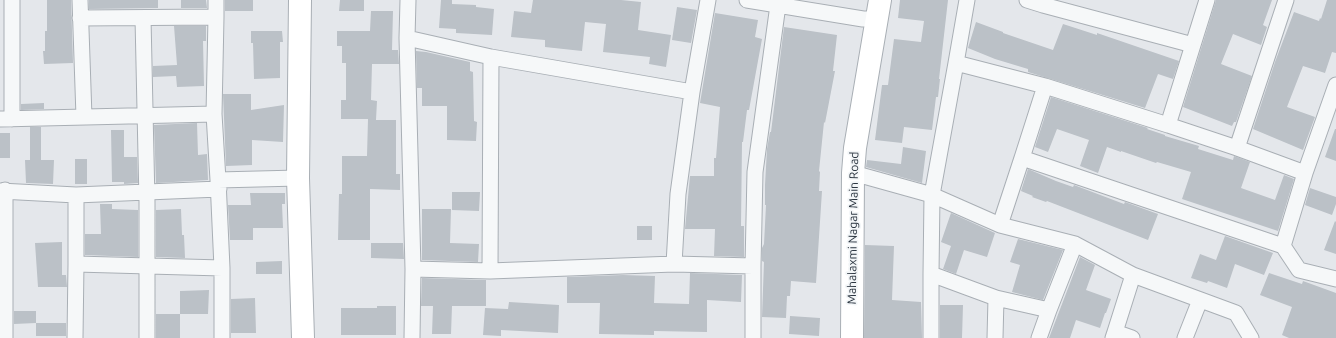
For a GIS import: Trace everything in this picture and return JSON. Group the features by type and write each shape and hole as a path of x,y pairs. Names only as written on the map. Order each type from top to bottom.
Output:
{"street":[{"path":"12,0 6,119 214,114"},
{"path":"80,0 84,117"},
{"path":"216,0 214,114 219,184 222,268 222,338"},
{"path":"300,0 298,178 303,338"},
{"path":"408,0 407,38 413,269 412,338"},
{"path":"674,264 678,194 692,92 708,0"},
{"path":"747,0 863,19 878,10"},
{"path":"931,338 932,195 967,0"},
{"path":"1027,0 1044,2 1193,45"},
{"path":"1168,125 1207,0"},
{"path":"1237,148 1286,0"},
{"path":"753,338 755,172 778,5"},
{"name":"Mahalaxmi Nagar Main Road","path":"852,338 853,173 855,148 878,10"},
{"path":"80,18 216,17"},
{"path":"143,18 148,266 147,338"},
{"path":"407,38 491,57 692,92"},
{"path":"490,271 491,57"},
{"path":"956,63 1045,86 1237,148 1305,173"},
{"path":"1283,246 1305,173 1336,85"},
{"path":"1000,225 1045,86"},
{"path":"1022,158 1283,246 1299,270 1336,280"},
{"path":"853,173 932,195 1000,225 1075,244 1133,275 1236,313 1251,338"},
{"path":"5,338 3,190 76,195 146,192 219,184 298,178"},
{"path":"75,338 76,195"},
{"path":"1039,338 1075,244"},
{"path":"76,264 222,268"},
{"path":"413,269 490,271 674,264 753,266"},
{"path":"931,274 996,298 1049,310"},
{"path":"1132,338 1114,335 1133,275"},
{"path":"995,338 996,298"},
{"path":"1186,338 1200,300"}],"building":[{"path":"47,0 71,0 73,63 44,64 43,51 45,51 45,31 47,31"},
{"path":"89,0 158,0 158,8 89,9"},
{"path":"181,0 206,0 207,8 181,8"},
{"path":"225,0 253,0 253,11 225,11"},
{"path":"340,0 364,0 364,11 339,11"},
{"path":"441,0 452,0 452,4 476,5 476,7 494,9 492,35 456,33 456,29 439,28"},
{"path":"533,0 621,0 641,2 638,30 671,35 666,67 649,64 650,57 603,52 606,24 585,22 582,51 545,47 545,40 511,37 514,11 531,13"},
{"path":"900,0 948,0 938,97 936,97 932,130 904,127 902,143 875,140 882,85 888,85 894,39 921,42 924,21 898,18"},
{"path":"1216,0 1272,0 1263,25 1267,27 1261,45 1233,34 1221,64 1252,76 1236,122 1234,122 1232,126 1183,107"},
{"path":"1327,0 1336,0 1336,53 1332,52 1325,73 1303,66 1287,107 1315,117 1303,150 1253,129 1275,62 1294,12 1319,21"},
{"path":"677,7 697,10 691,43 672,40"},
{"path":"371,11 393,11 392,50 398,50 399,64 372,64 371,100 377,101 376,120 396,120 396,174 400,174 400,190 370,189 370,240 338,240 339,194 342,194 342,156 367,156 368,119 341,119 341,100 346,100 346,63 342,63 342,46 337,46 337,31 370,31"},
{"path":"715,13 758,20 755,37 762,39 742,142 741,226 744,226 744,257 714,256 715,229 685,229 690,176 714,176 714,158 716,158 720,107 700,103"},
{"path":"976,22 1053,50 1063,24 1097,35 1097,33 1179,61 1173,79 1158,74 1145,108 1028,72 1028,69 995,59 968,48"},
{"path":"174,26 206,26 206,41 203,41 204,86 177,87 176,76 153,77 153,66 177,65"},
{"path":"784,27 837,35 833,71 835,71 825,123 824,122 819,171 819,191 822,191 816,283 791,281 790,296 787,296 786,318 762,317 764,262 762,261 762,248 764,244 766,205 765,185 767,149 771,132"},
{"path":"251,31 282,31 283,42 280,42 280,78 254,79 253,43 251,43"},
{"path":"416,51 470,62 470,71 473,72 474,121 477,122 476,141 447,140 447,106 422,106 422,88 417,88"},
{"path":"223,94 251,94 251,110 284,105 283,142 252,140 252,165 226,166"},
{"path":"1051,97 1199,146 1198,149 1233,160 1234,156 1250,162 1241,188 1275,200 1284,175 1294,179 1278,231 1182,199 1191,172 1157,162 1156,163 1107,147 1098,173 1080,166 1089,140 1057,129 1048,152 1035,147"},
{"path":"44,103 44,109 21,110 21,104"},
{"path":"197,123 198,155 207,154 208,180 156,183 154,125"},
{"path":"30,127 41,127 41,160 54,160 53,184 26,183 25,160 30,160"},
{"path":"1336,129 1336,161 1325,157"},
{"path":"111,130 124,130 124,157 137,157 138,183 124,184 124,182 112,182"},
{"path":"0,133 10,133 10,158 0,158"},
{"path":"903,147 926,151 922,183 866,167 867,160 901,164"},
{"path":"75,159 87,159 87,184 75,184"},
{"path":"1028,169 1073,187 1074,185 1124,204 1125,202 1158,214 1148,240 1047,201 1046,202 1032,197 1033,196 1021,191"},
{"path":"1310,188 1336,197 1336,204 1332,215 1305,205"},
{"path":"452,192 480,192 479,211 452,210"},
{"path":"250,193 285,193 285,204 282,204 283,228 253,228 253,240 230,240 228,205 251,205"},
{"path":"100,204 112,204 112,209 138,210 138,257 85,255 85,234 101,234"},
{"path":"181,209 185,258 156,257 156,210"},
{"path":"422,209 451,209 450,243 479,244 478,262 422,260"},
{"path":"951,213 995,233 987,257 964,250 956,274 943,269 951,246 941,242"},
{"path":"1335,221 1336,222 1336,254 1324,250"},
{"path":"637,226 652,226 652,240 637,240"},
{"path":"1225,236 1273,253 1264,275 1235,264 1227,288 1208,281 1207,283 1191,278 1200,254 1216,260"},
{"path":"1018,239 1063,250 1043,300 1012,292 1020,265 1010,262"},
{"path":"62,242 62,275 66,275 67,287 38,287 35,243"},
{"path":"371,243 403,243 404,259 371,258"},
{"path":"865,245 894,246 892,300 921,302 922,338 864,338"},
{"path":"1080,257 1095,265 1086,290 1111,299 1106,313 1100,328 1076,320 1070,338 1049,338"},
{"path":"282,261 282,274 256,274 256,262"},
{"path":"690,273 742,275 741,302 707,300 707,332 654,331 654,335 599,334 600,303 567,303 567,277 623,275 655,276 654,303 689,304"},
{"path":"1269,273 1302,284 1303,281 1336,293 1336,338 1289,338 1282,335 1292,307 1260,295"},
{"path":"422,278 486,280 486,306 452,306 451,334 432,334 433,306 421,306"},
{"path":"209,290 208,314 180,314 180,291"},
{"path":"255,298 256,333 231,333 231,299"},
{"path":"509,302 559,305 558,333 501,330 501,336 483,335 485,308 508,309"},
{"path":"940,305 963,305 962,338 940,338"},
{"path":"377,306 396,306 396,335 341,335 341,308 377,308"},
{"path":"14,311 36,311 36,323 14,324"},
{"path":"156,314 180,314 180,338 156,338"},
{"path":"790,316 820,318 819,336 789,334"},
{"path":"36,323 66,323 66,336 36,336"}]}
